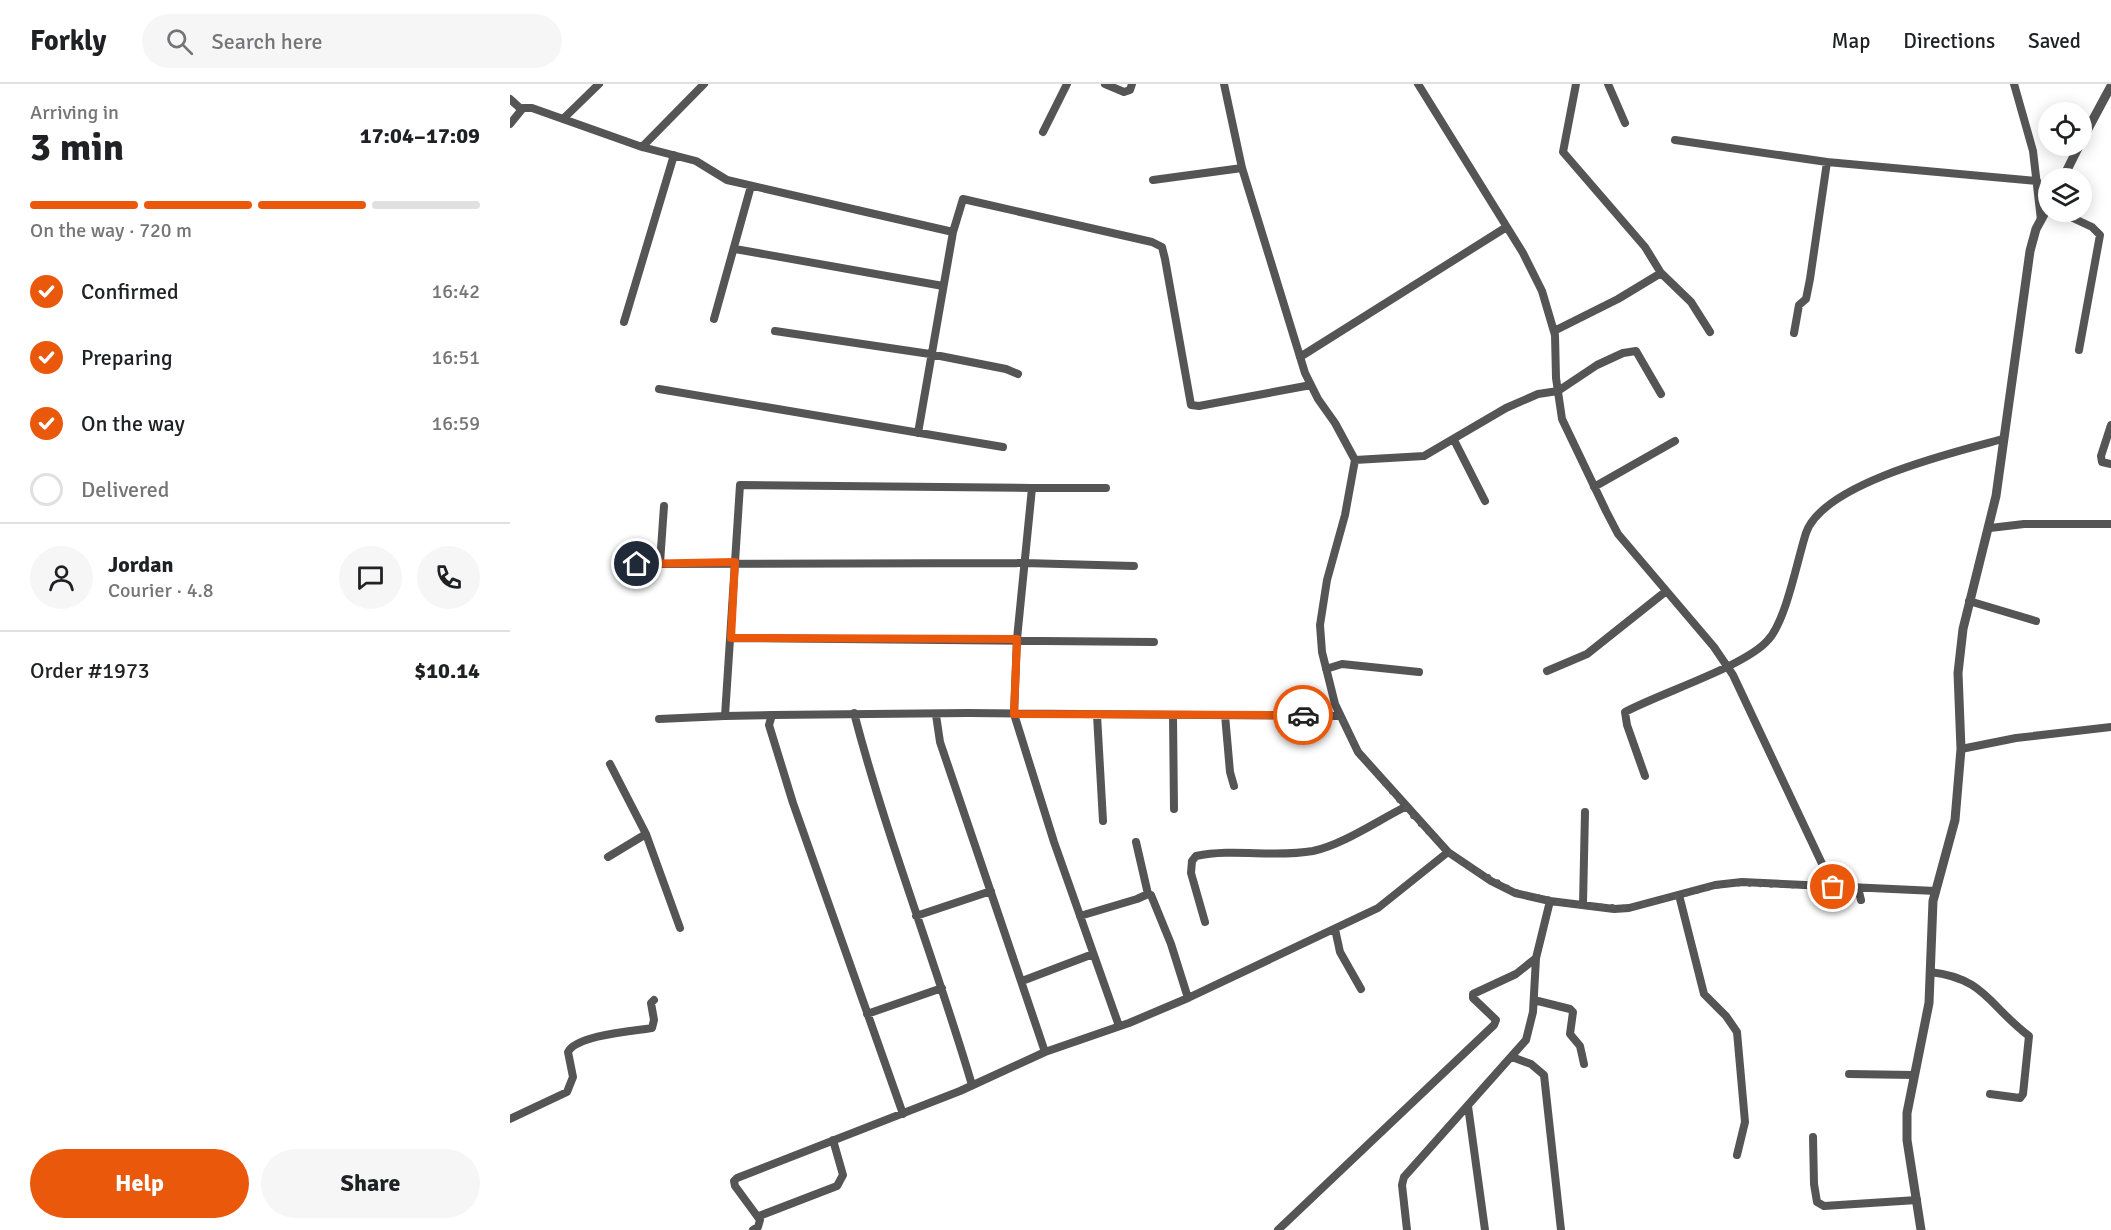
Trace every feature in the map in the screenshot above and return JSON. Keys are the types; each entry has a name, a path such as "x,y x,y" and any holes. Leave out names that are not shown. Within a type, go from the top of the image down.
{"street":[{"path":"563,119 599,84"},
{"path":"642,147 704,84"},
{"path":"1043,132 1067,84"},
{"path":"1105,84 1124,92 1130,90 1132,84"},
{"path":"1224,84 1242,168 1300,357 1311,385 1355,460 1349,497 1334,549 1322,605 1320,625 1326,669 1340,716 1358,752 1405,807 1448,852 1507,889 1550,901 1598,908 1629,908 1742,882 1936,891"},
{"path":"1418,84 1505,228 1523,253 1542,291 1554,331 1558,391 1563,419 1618,534 1714,647 1740,688 1833,887"},
{"path":"1576,84 1563,152 1645,247 1661,273 1690,302 1710,332"},
{"path":"1608,84 1625,123"},
{"path":"2014,84 2033,151 2038,191"},
{"path":"2092,121 2111,86"},
{"path":"510,99 522,110"},
{"path":"510,124 522,110 532,108 642,147 698,161 718,177 953,232"},
{"path":"1675,140 1827,162 2037,181"},
{"path":"624,322 674,155"},
{"path":"1794,333 1796,315 1799,305 1806,299 1810,279 1827,162"},
{"path":"1154,180 1242,168"},
{"path":"714,319 751,186"},
{"path":"918,433 953,232 963,199 1152,242 1162,248 1191,405 1199,406 1311,385"},
{"path":"1921,1230 1906,1128 1914,1075 1927,1018 1931,916 1953,828 1961,750 1959,655 1969,601 1990,528 2030,251 2040,222"},
{"path":"2079,350 2100,235 2092,226 2083,222"},
{"path":"1300,357 1505,228"},
{"path":"735,249 943,286"},
{"path":"1554,331 1618,299 1661,273"},
{"path":"776,331 930,354 1006,369 1018,374"},
{"path":"1355,460 1424,456 1506,408 1538,394 1558,391 1597,365 1623,353 1636,351 1660,394"},
{"path":"659,389 1003,447"},
{"path":"2111,425 2101,459 2111,464"},
{"path":"1645,776 1627,724 1625,711 1759,649 1774,633 1807,530 1820,511 1865,484 1900,470 2003,439"},
{"path":"1454,440 1485,501"},
{"path":"1594,487 1675,441"},
{"path":"725,716 740,485 1106,488"},
{"path":"1032,488 1017,639 1014,714 1080,916 1119,1026"},
{"path":"660,563 664,506"},
{"path":"1990,528 2024,524 2110,522"},
{"path":"637,564 1024,563 1134,566"},
{"path":"1547,671 1587,654 1665,592"},
{"path":"1969,601 2036,621"},
{"path":"731,638 1154,642"},
{"path":"1326,669 1342,664 1419,672"},
{"path":"659,718 854,713 1340,716"},
{"path":"854,713 916,916 942,988 972,1085"},
{"path":"772,715 769,725 793,803 903,1114"},
{"path":"936,715 940,742 1045,1052"},
{"path":"1097,715 1103,821"},
{"path":"1225,715 1230,772 1234,786"},
{"path":"1173,716 1174,809"},
{"path":"1961,750 2016,738 2111,727"},
{"path":"610,765 646,834 680,928"},
{"path":"1205,922 1191,873 1192,861 1196,856 1238,852 1299,852 1319,849 1342,841 1405,807"},
{"path":"1583,904 1585,812"},
{"path":"608,857 646,834"},
{"path":"1136,843 1148,894 1171,944 1188,998"},
{"path":"761,1223 735,1186 735,1179 903,1114 1045,1052 1119,1026 1188,998 1383,904 1448,852"},
{"path":"1858,888 1861,900"},
{"path":"916,916 991,891"},
{"path":"1080,916 1148,894"},
{"path":"1679,895 1704,994 1726,1016 1737,1032 1744,1122 1737,1155"},
{"path":"1407,1230 1402,1185 1404,1177 1526,1040 1534,1000 1536,958 1550,901"},
{"path":"1335,929 1340,952 1361,989"},
{"path":"1022,981 1093,954"},
{"path":"1278,1230 1494,1025 1496,1020 1493,1016 1473,998 1476,990 1516,974 1536,958"},
{"path":"1930,972 1949,974 1974,985 2029,1036 2023,1094 2020,1098 1990,1094"},
{"path":"867,1014 942,988"},
{"path":"510,1119 567,1092 573,1077 568,1052 574,1045 623,1031 652,1028 654,1020 651,1003 654,1000"},
{"path":"1534,1000 1570,1009 1573,1012 1570,1034 1580,1046 1584,1064"},
{"path":"1512,1057 1531,1064 1544,1076 1562,1230"},
{"path":"1849,1074 1914,1075"},
{"path":"1468,1106 1485,1230"},
{"path":"1813,1137 1814,1184 1817,1202 1824,1206 1917,1200"},
{"path":"753,1230 761,1223 837,1186 843,1175 833,1140"}],"way so far":[{"path":"1303,715 1340,716 1358,752 1412,815 1448,852 1491,881 1515,892 1550,901 1614,909 1629,908 1728,883 1757,882 1833,887"}],"route":[{"path":"637,564 735,562 731,638 1017,639 1014,714 1303,715"}]}
